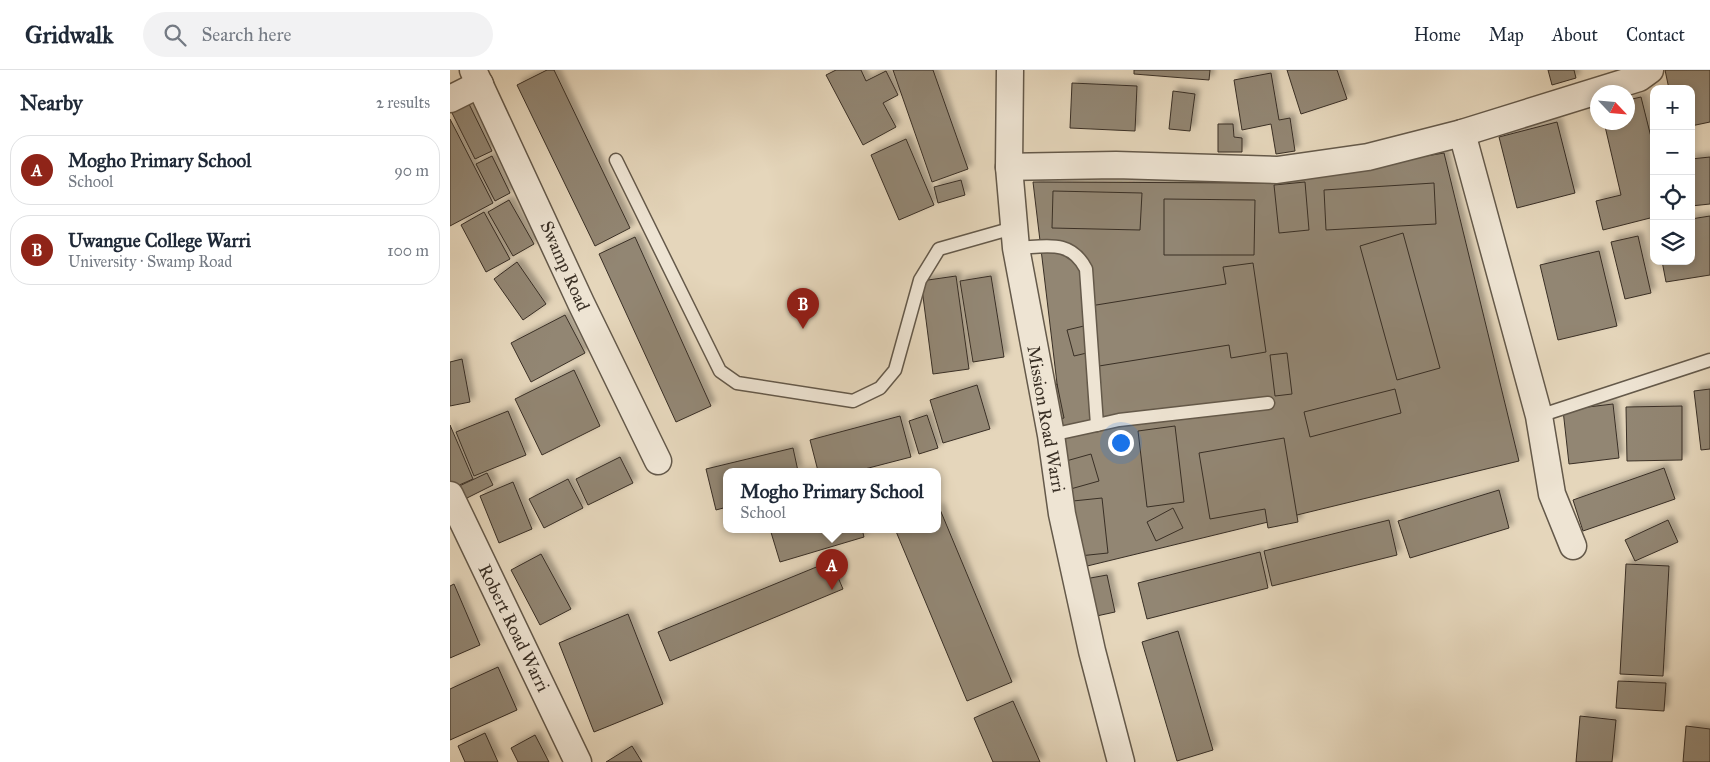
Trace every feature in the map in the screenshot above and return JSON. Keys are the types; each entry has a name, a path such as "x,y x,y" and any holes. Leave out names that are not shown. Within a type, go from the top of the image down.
{"street":[{"name":"Mission Road Warri","path":"1010,70 1009,167 1014,238 1051,435 1062,514 1092,651 1121,762"},
{"path":"1009,167 1116,165 1277,170 1368,157 1462,133 1639,78 1650,70"},
{"path":"450,98 477,77"},
{"name":"Swamp Road","path":"477,77 581,303 658,462"},
{"path":"1462,133 1539,416 1552,494 1573,546"},
{"name":"Robert Road Warri","path":"450,495 578,762"}],"lane":[{"path":"616,160 720,371 737,383 853,401 880,388 895,370 920,280 930,260 939,249 1014,238 1064,246 1080,257 1086,269 1097,425"},
{"path":"1539,416 1710,360"},
{"path":"1051,435 1119,420 1268,403"}],"building":[{"path":"547,70 554,70 630,228 595,246 517,85"},
{"path":"836,70 861,70 866,81 886,71 898,95 883,103 896,127 863,145 826,75"},
{"path":"893,70 933,70 968,169 932,182"},
{"path":"1134,70 1210,70 1209,80 1134,74"},
{"path":"1287,70 1337,70 1347,99 1301,114"},
{"path":"1548,70 1574,70 1576,78 1552,85"},
{"path":"1665,70 1710,70 1710,122 1695,125 1695,85 1668,85"},
{"path":"1271,73 1279,120 1290,118 1295,151 1276,154 1271,124 1242,130 1234,80"},
{"path":"1072,83 1137,86 1135,131 1070,128"},
{"path":"1173,91 1195,94 1190,131 1169,129"},
{"path":"1641,97 1650,133 1650,218 1603,230 1596,201 1621,195 1606,130 1635,130 1635,98"},
{"path":"469,104 492,151 475,159 452,113"},
{"path":"450,119 493,203 450,226"},
{"path":"1557,122 1575,193 1517,208 1499,137"},
{"path":"1218,124 1233,124 1234,137 1242,138 1242,152 1218,152"},
{"path":"906,139 934,205 899,220 871,155"},
{"path":"1444,153 1519,461 1079,568 1033,182 1265,183"},
{"path":"492,156 510,193 495,201 476,164"},
{"path":"1710,157 1710,204 1695,206 1695,159"},
{"path":"961,180 965,195 938,203 934,187"},
{"path":"1305,182 1309,230 1279,233 1274,185"},
{"path":"1434,183 1436,224 1326,230 1324,190"},
{"path":"1053,191 1142,193 1140,230 1052,228"},
{"path":"1164,199 1255,200 1254,255 1164,255"},
{"path":"509,200 534,244 513,256 488,212"},
{"path":"484,212 510,259 486,272 461,225"},
{"path":"1710,216 1710,275 1666,282 1663,265 1695,265 1695,218"},
{"path":"1403,233 1440,368 1397,380 1360,246"},
{"path":"1638,236 1651,293 1625,299 1611,242"},
{"path":"635,237 711,406 676,422 599,254"},
{"path":"1599,251 1617,326 1558,340 1540,265"},
{"path":"517,262 546,304 523,320 494,279"},
{"path":"1253,263 1266,352 1231,358 1229,345 1099,366 1090,306 1226,284 1223,267"},
{"path":"956,276 969,369 933,374 921,281"},
{"path":"991,276 1004,357 973,362 960,281"},
{"path":"565,315 585,353 531,382 511,343"},
{"path":"1084,326 1091,352 1074,356 1067,330"},
{"path":"1287,353 1292,394 1275,396 1270,355"},
{"path":"462,359 470,402 450,406 450,362"},
{"path":"574,370 600,426 542,455 515,399"},
{"path":"1057,384 1064,418 1052,421 1046,387"},
{"path":"977,385 990,429 943,443 930,400"},
{"path":"1395,389 1401,413 1310,437 1304,412"},
{"path":"1710,389 1710,449 1701,450 1694,391"},
{"path":"1613,404 1619,458 1569,464 1563,410"},
{"path":"1682,406 1682,460 1627,461 1626,407"},
{"path":"508,411 526,455 474,476 456,432"},
{"path":"927,415 938,448 919,454 909,421"},
{"path":"900,416 911,457 869,468 817,468 810,440"},
{"path":"450,425 473,479 450,489"},
{"path":"1175,426 1184,502 1147,507 1138,431"},
{"path":"1284,438 1298,522 1268,528 1265,509 1210,519 1199,453"},
{"path":"793,448 797,468 723,468 723,508 716,510 706,469"},
{"path":"1091,454 1099,481 1067,490 1059,463"},
{"path":"620,457 633,483 588,505 576,479"},
{"path":"1664,468 1675,499 1583,531 1573,500"},
{"path":"487,473 493,485 459,502 453,489"},
{"path":"568,479 583,508 544,528 529,499"},
{"path":"513,482 532,529 499,543 480,496"},
{"path":"1499,490 1509,528 1410,558 1398,521"},
{"path":"1102,498 1108,553 1079,556 1073,501"},
{"path":"1173,508 1183,528 1156,541 1147,522"},
{"path":"941,512 1012,682 967,701 897,533 941,533"},
{"path":"1389,520 1397,555 1272,586 1264,551"},
{"path":"1668,520 1678,542 1635,561 1625,540"},
{"path":"771,533 863,533 864,537 780,562"},
{"path":"1260,552 1268,588 1147,619 1138,583"},
{"path":"541,554 571,609 540,625 511,570"},
{"path":"831,561 843,589 670,661 658,632"},
{"path":"1626,564 1669,566 1663,676 1620,674"},
{"path":"1107,575 1115,612 1092,617 1085,579"},
{"path":"454,584 480,645 450,658 450,586"},
{"path":"628,614 663,704 594,732 559,643"},
{"path":"1178,631 1213,750 1177,761 1142,642"},
{"path":"498,667 517,710 450,740 450,689"},
{"path":"1618,681 1666,683 1664,711 1616,708"},
{"path":"1013,701 1040,762 993,762 974,718"},
{"path":"1580,716 1616,720 1612,762 1576,762"},
{"path":"1686,726 1710,729 1710,762 1683,762"},
{"path":"485,733 498,762 465,762 458,746"},
{"path":"535,735 549,762 518,762 511,748"},
{"path":"632,746 642,762 606,762"}],"place":[{"name":"Uwangue College Warri","path":"803,329"},
{"name":"Mogho Primary School","path":"832,590"}]}
